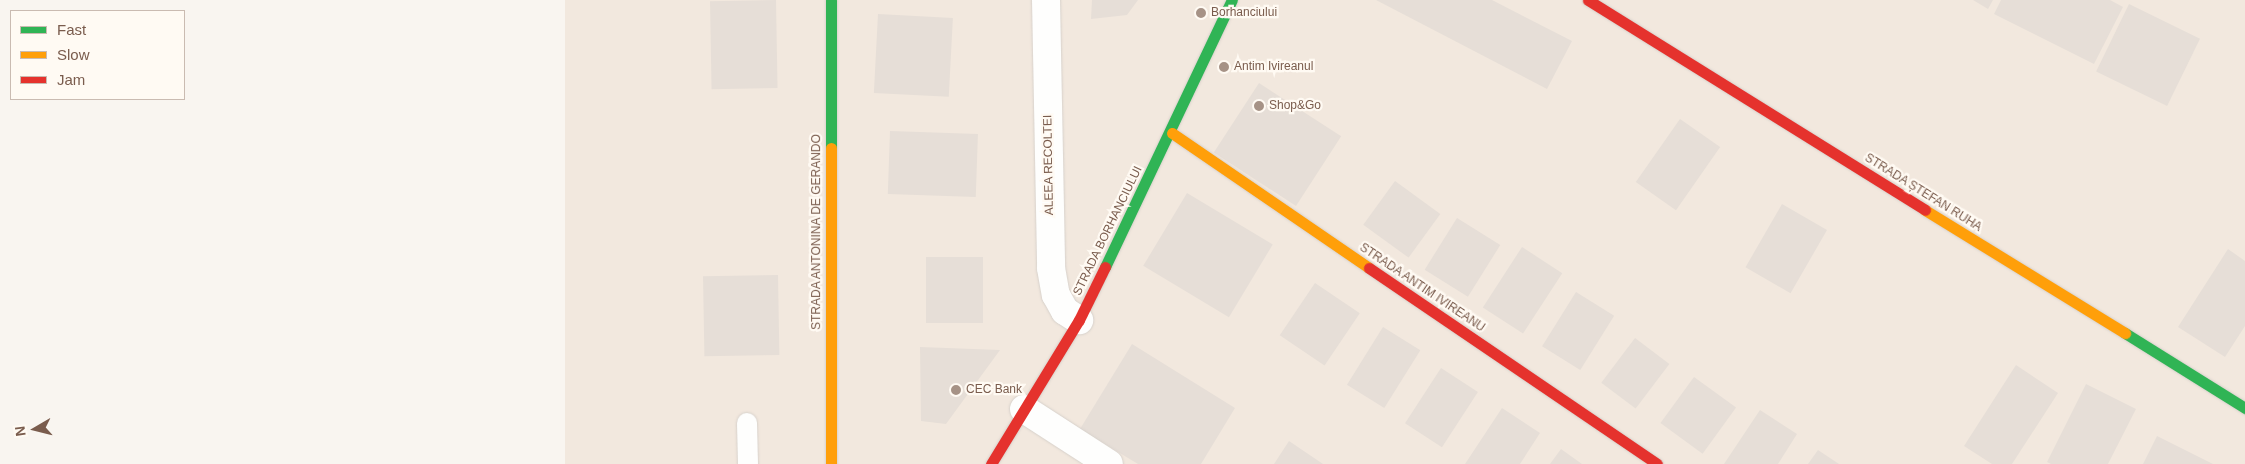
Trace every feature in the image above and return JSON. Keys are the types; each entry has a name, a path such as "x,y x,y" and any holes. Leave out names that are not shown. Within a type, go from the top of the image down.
{"street":[{"name":"STRADA ANTONINA DE GERANDO","path":"831,0 831,464"},
{"name":"ALEEA RECOLTEI","path":"1046,0 1051,268 1056,295 1065,311 1079,320"},
{"name":"STRADA BORHANCIULUI","path":"991,464 1079,320 1172,133 1232,0"},
{"name":"STRADA ȘTEFAN RUHA","path":"1588,0 2245,408"},
{"name":"STRADA ANTIM IVIREANU","path":"1172,133 1657,464"},
{"path":"1024,409 1109,464"}],"lane":[{"path":"747,423 748,464"}],"shaded area":[{"path":"565,0 2245,0 2245,464 565,464"}],"building":[{"path":"776,0 778,88 712,89 710,1"},
{"path":"1092,0 1138,0 1127,15 1091,19"},
{"path":"1376,0 1492,0 1572,41 1547,89"},
{"path":"1973,0 1993,0 1988,9"},
{"path":"2001,0 2110,0 2123,7 2094,64 1994,14"},
{"path":"2129,4 2200,39 2167,106 2096,71"},
{"path":"878,14 953,18 949,97 874,93"},
{"path":"1259,83 1341,136 1296,206 1214,153"},
{"path":"1680,119 1720,147 1676,210 1636,182"},
{"path":"890,131 978,134 976,197 888,194"},
{"path":"1395,181 1440,214 1409,258 1363,225"},
{"path":"1187,193 1273,245 1229,317 1143,266"},
{"path":"1782,204 1827,230 1791,293 1746,267"},
{"path":"1457,218 1500,245 1468,297 1425,270"},
{"path":"1522,247 1562,273 1523,334 1483,307"},
{"path":"2228,249 2245,261 2245,326 2225,357 2178,327"},
{"path":"926,257 983,257 983,323 926,323"},
{"path":"778,275 779,355 704,356 703,276"},
{"path":"1315,283 1360,313 1325,365 1280,335"},
{"path":"1576,292 1614,316 1580,370 1542,346"},
{"path":"1383,327 1420,350 1384,408 1347,385"},
{"path":"1635,338 1669,364 1636,409 1601,383"},
{"path":"1132,344 1235,408 1201,464 1138,464 1080,429"},
{"path":"920,347 1000,350 946,424 921,421"},
{"path":"2016,365 2058,393 2012,464 1992,464 1964,446"},
{"path":"1441,368 1478,392 1442,447 1405,423"},
{"path":"1694,377 1736,408 1703,454 1660,423"},
{"path":"2086,384 2136,409 2108,464 2051,464 2047,462"},
{"path":"1502,408 1540,433 1520,464 1465,464"},
{"path":"1760,410 1797,434 1778,464 1724,464"},
{"path":"2157,436 2213,464 2143,464"},
{"path":"1289,441 1323,464 1274,464"},
{"path":"1561,449 1582,464 1550,464"},
{"path":"1818,450 1839,464 1808,464"}],"traffic: fast":[{"path":"831,0 831,148"},
{"path":"1105,267 1232,0"},
{"path":"2125,333 2245,408"}],"traffic: slow":[{"path":"1172,133 1369,268"},
{"path":"831,148 831,464"},
{"path":"1925,210 2125,333"}],"traffic: jam":[{"path":"1588,0 1925,210"},
{"path":"991,464 1079,320 1105,267"},
{"path":"1369,268 1657,464"}],"place":[{"name":"Borhanciului","path":"1201,13"},
{"name":"Antim Ivireanul","path":"1224,67"},
{"name":"Shop&Go","path":"1259,106"},
{"name":"CEC Bank","path":"956,390"}]}
